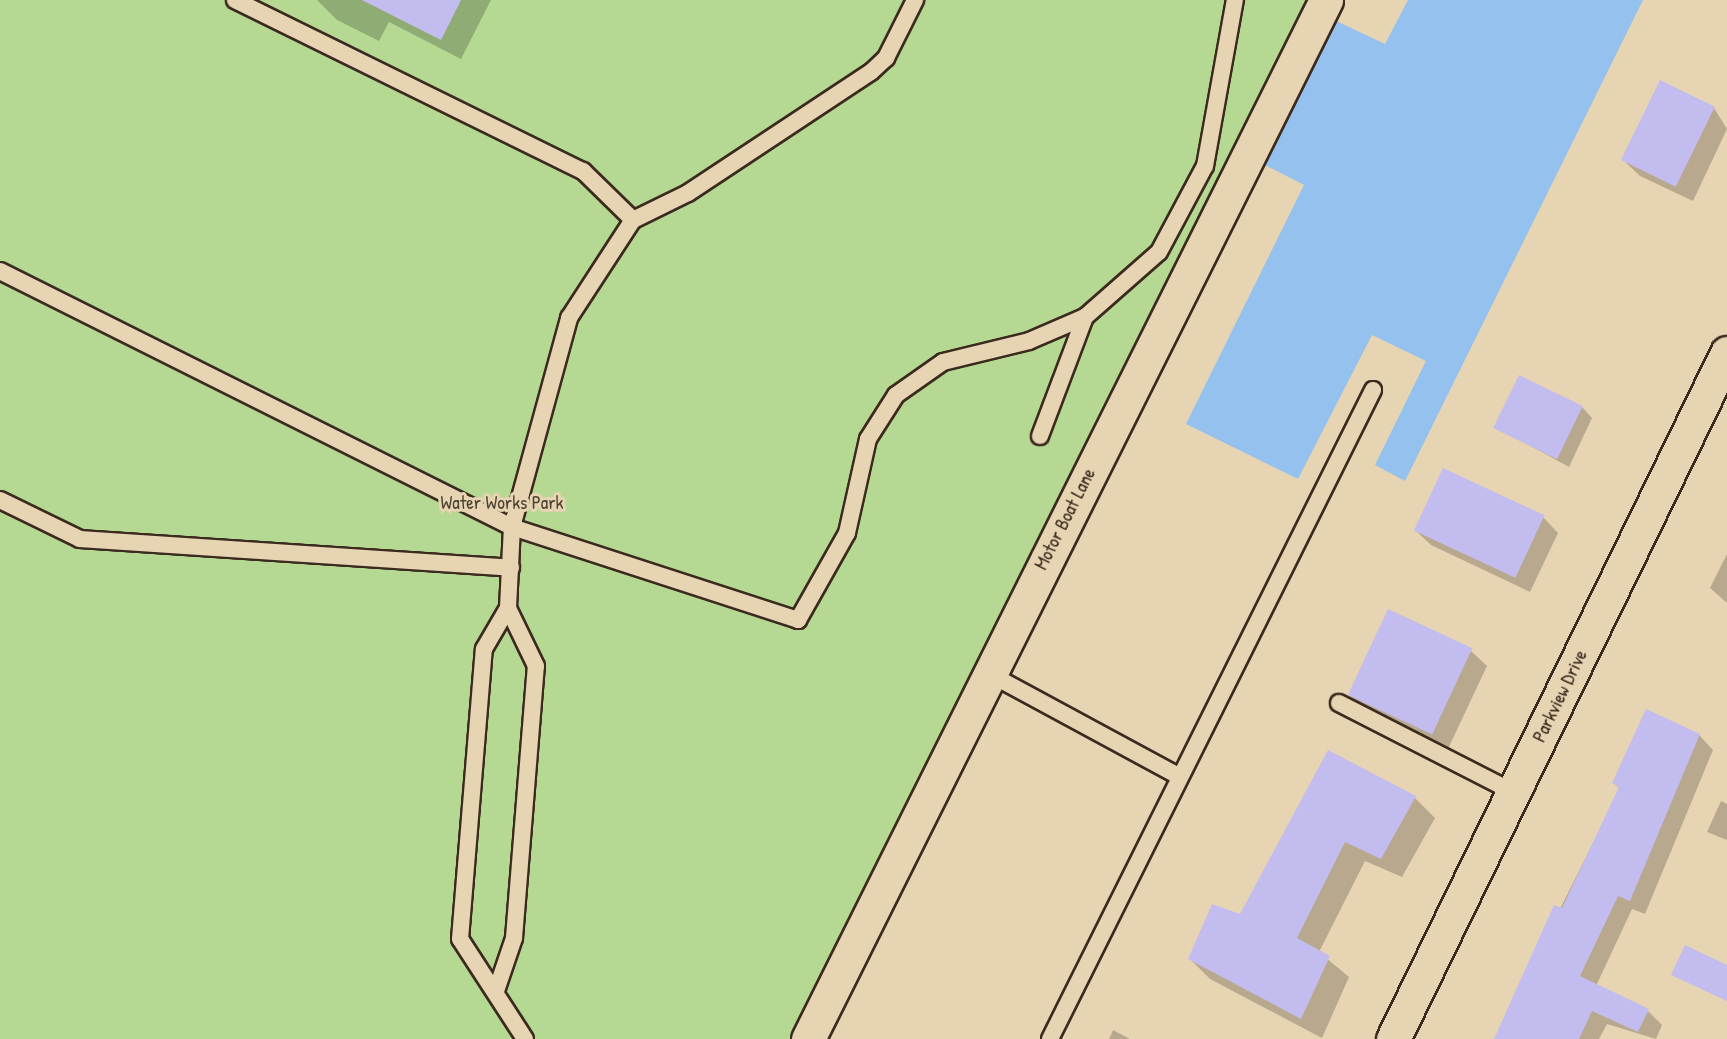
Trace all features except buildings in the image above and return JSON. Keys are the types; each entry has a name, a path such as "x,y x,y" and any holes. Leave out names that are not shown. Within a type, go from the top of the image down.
{"street":[{"name":"Motor Boat Lane","path":"808,1039 988,673 1326,0"},
{"name":"Parkview Drive","path":"1393,1039 1727,353"}],"lane":[{"path":"235,0 583,171 633,220"},
{"path":"525,1039 496,990 460,939 484,649 508,608 512,527 569,318 633,220 688,193 871,72 886,58 915,0"},
{"path":"0,271 512,527 798,620 847,533 867,439 896,395 943,362 1030,341 1085,317 1145,268 1194,194 1218,116 1235,0"},
{"path":"1040,436 1085,317"},
{"path":"1050,1039 1373,390"},
{"path":"0,500 80,539 510,568"},
{"path":"496,990 514,938 536,666 508,608"},
{"path":"988,673 1180,777"},
{"path":"1339,703 1513,792"}],"green space":[{"name":"Water Works Park","path":"0,0 1308,0 797,1039 0,1039"}],"water":[{"path":"1408,0 1643,0 1405,481 1375,465 1426,361 1372,335 1298,479 1186,424 1304,185 1259,162 1330,18 1385,44"}]}
